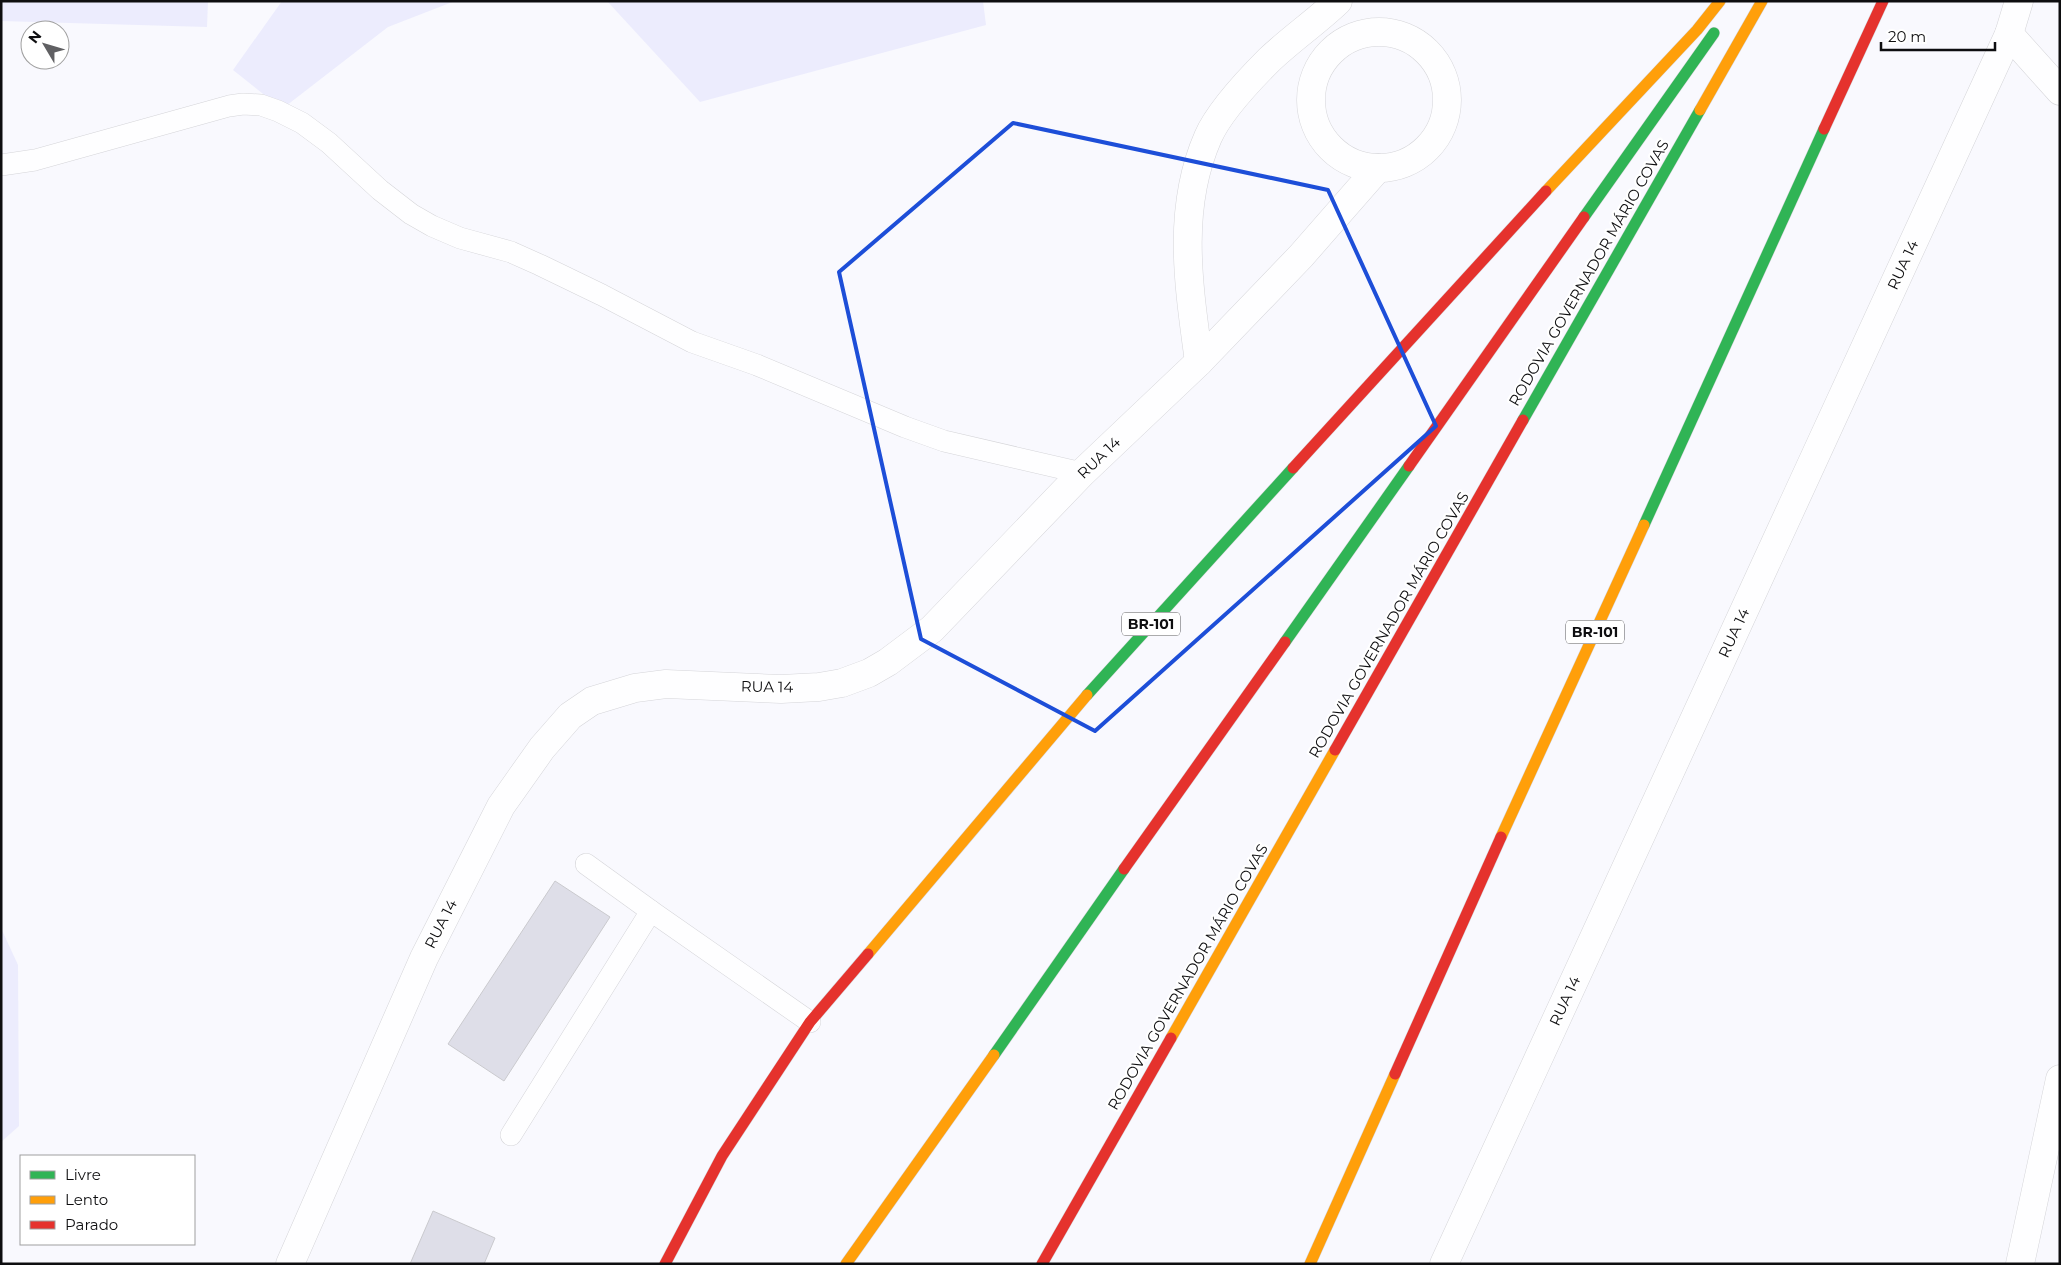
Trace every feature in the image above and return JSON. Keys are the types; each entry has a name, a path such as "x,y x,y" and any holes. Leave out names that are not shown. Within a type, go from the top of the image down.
{"highway":[{"name":"BR-101","path":"665,1264 722,1156 810,1022 1094,687 1493,247 1698,30 1720,1"},
{"name":"RODOVIA GOVERNADOR MÁRIO COVAS","path":"1042,1264 1762,1"},
{"name":"BR-101","path":"1310,1264 1492,857 1883,1"},
{"path":"846,1264 1721,23"}],"street":[{"path":"1199,362 1188,276 1187,237 1190,202 1208,136 1231,102 1269,60 1317,22 1338,1"},
{"name":"RUA 14","path":"1444,1264 2009,34 2019,1"},
{"path":"1366,33 1388,33 1409,38 1428,52 1441,71 1447,93 1445,116 1436,137 1421,154 1400,165 1378,168 1355,164 1336,153 1322,137 1313,116 1311,94 1316,73 1328,55 1345,41 1366,33"},
{"path":"2009,34 2060,90"},
{"name":"RUA 14","path":"290,1264 424,958 497,814 542,748 570,716 592,701 643,687 666,684 781,689 819,687 842,683 869,673 888,662 932,629 1082,473 1199,362 1301,256 1378,168"},
{"path":"2020,1264 2060,1079"}],"lane":[{"path":"1,166 35,160 229,106 243,104 261,105 302,123 329,143 380,190 411,214 432,226 460,238 511,252 602,295 692,342 757,365 904,427 944,441 1082,473"},
{"path":"586,864 651,912 810,1022"},
{"path":"511,1135 651,912"}],"highlighted area":[{"path":"1013,123 1328,190 1436,426 1095,731 921,639 839,272"}],"shaded area":[{"path":"1,1 208,1 207,27 70,23 70,20 1,21"},
{"path":"282,1 455,1 388,27 282,109 233,70"},
{"path":"607,1 983,1 986,25 700,102"},
{"path":"1,928 18,965 19,1126 1,1142"}],"building":[{"path":"555,881 610,917 504,1081 448,1044"},
{"path":"433,1211 495,1238 484,1264 410,1264"}],"traffic: fast":[{"path":"1584,217 1714,33"},
{"path":"1523,420 1700,110"},
{"path":"1644,525 1824,129"},
{"path":"1285,642 1409,466"},
{"path":"1087,695 1293,468"},
{"path":"994,1055 1124,869"}],"traffic: slow":[{"path":"1546,191 1697,30 1720,1"},
{"path":"1700,110 1762,1"},
{"path":"1501,837 1644,525"},
{"path":"868,954 1087,695"},
{"path":"1171,1038 1335,750"},
{"path":"846,1264 994,1055"},
{"path":"1310,1264 1395,1074"}],"traffic: jam":[{"path":"1824,129 1883,1"},
{"path":"1293,468 1546,191"},
{"path":"1409,466 1584,217"},
{"path":"1335,750 1523,420"},
{"path":"1124,869 1285,642"},
{"path":"1395,1074 1501,837"},
{"path":"665,1264 722,1156 810,1022 868,954"},
{"path":"1042,1264 1171,1038"}]}
